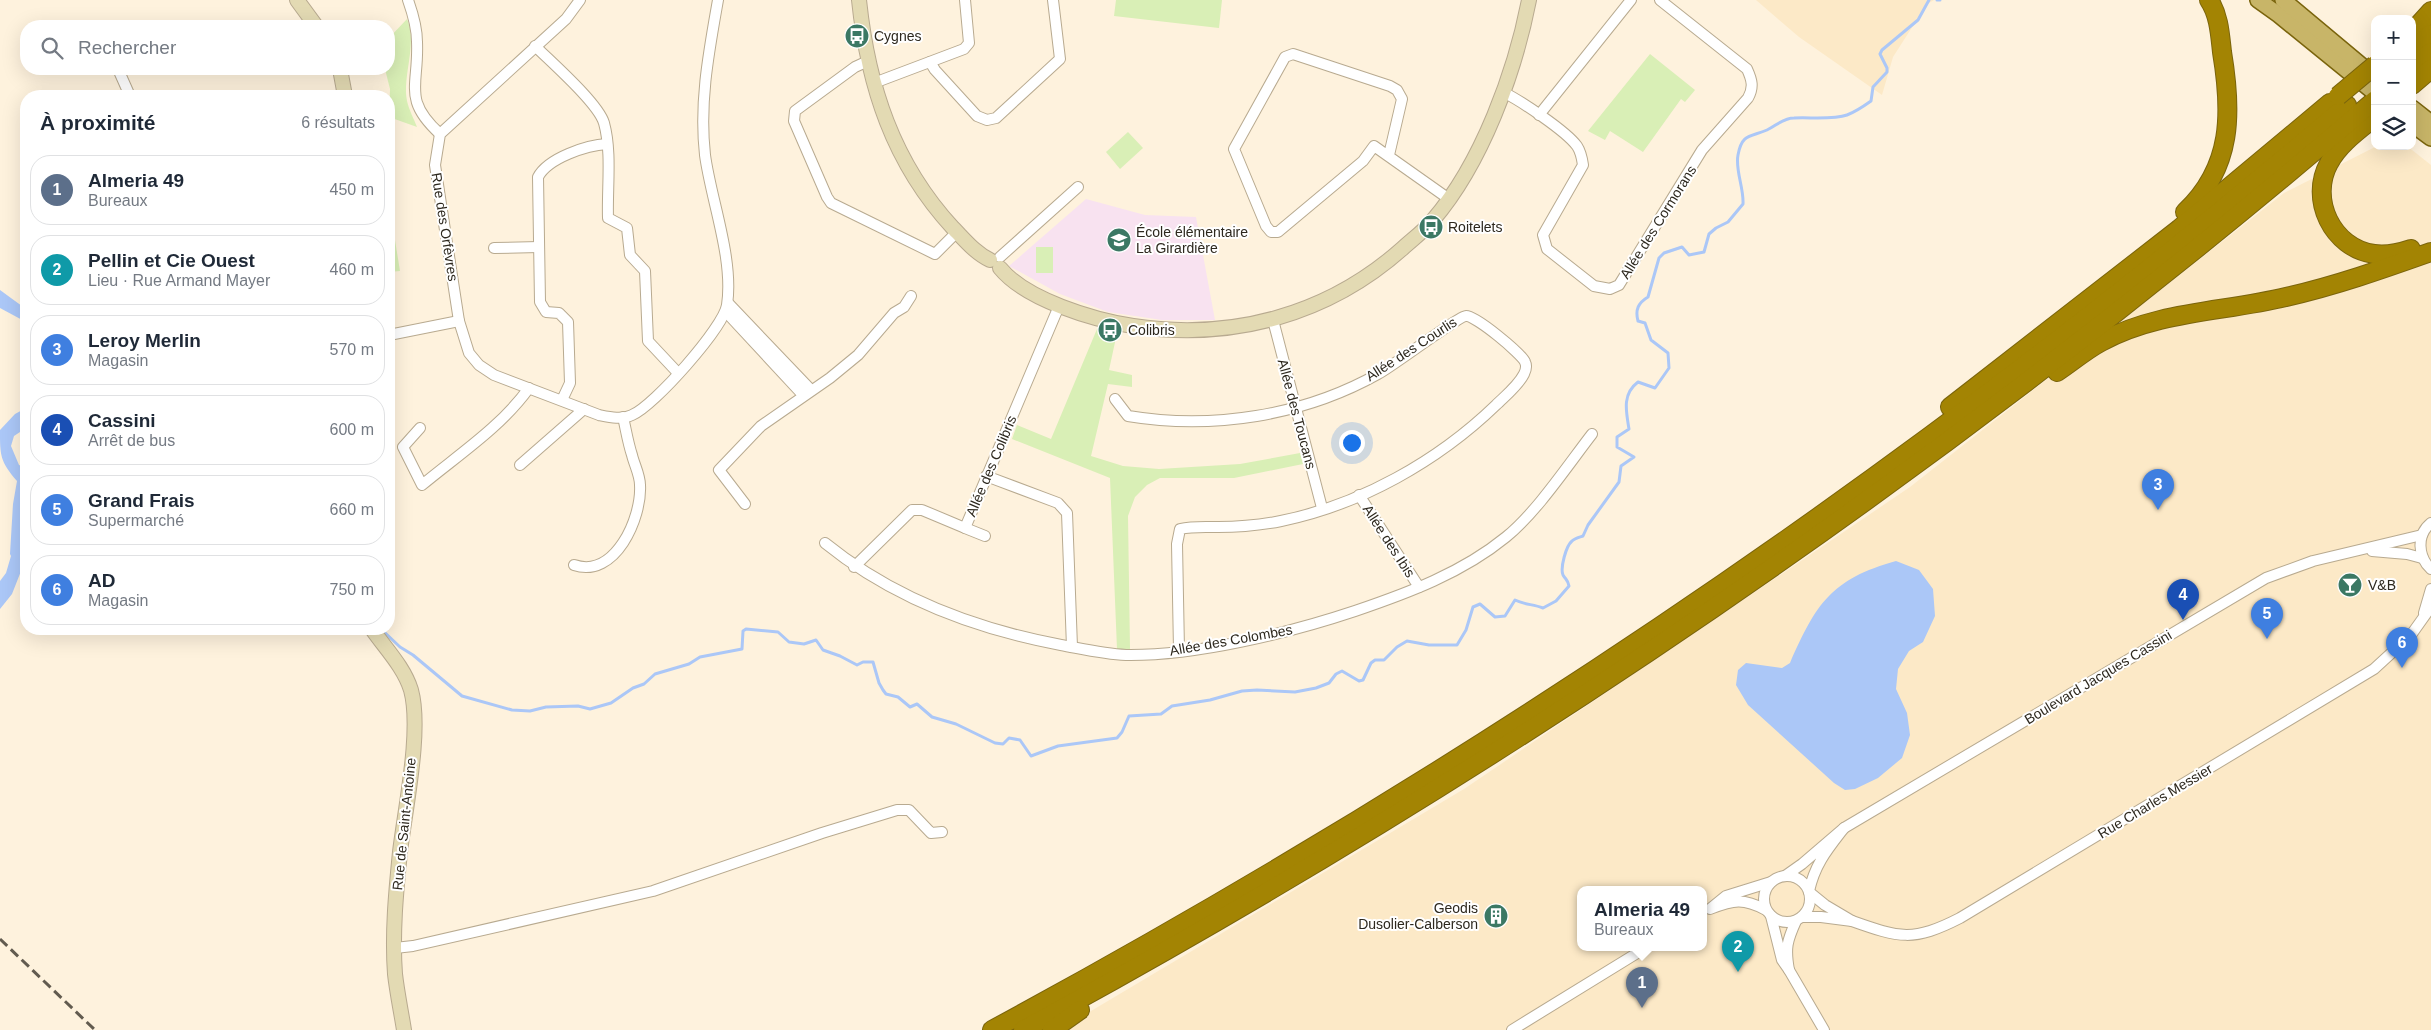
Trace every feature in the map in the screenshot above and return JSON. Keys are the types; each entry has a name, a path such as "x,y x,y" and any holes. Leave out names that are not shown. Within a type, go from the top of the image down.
{"highway":[{"path":"2133,266 2140,253 2195,203 2212,178 2222,156 2227,130 2228,91 2217,16 2209,0"},
{"path":"2416,28 2431,11"},
{"path":"2416,47 2431,34"},
{"path":"2419,75 2431,52"},
{"path":"1023,1030 1149,960 1304,870 1502,747 1746,585 1970,425 2176,264 2357,112 2371,75"},
{"path":"2371,88 2328,164 2322,186 2322,204 2327,220 2339,237 2356,248 2373,254 2393,254 2431,243"},
{"path":"1856,491 1862,476 2133,266 2371,103"},
{"path":"992,1030 1207,910 1430,776 1626,650 1856,491 2357,112"},
{"path":"1970,425 1986,421 2101,342 2141,325 2163,319 2286,297 2342,282 2431,252"},
{"path":"1052,1030 1070,1016 1142,972 1149,960"}],"main road":[{"path":"2258,0 2371,90"},
{"path":"2283,0 2371,74"},
{"path":"2416,111 2431,123"},
{"path":"2416,127 2431,138"}],"street":[{"path":"297,0 312,20"},
{"path":"408,0 415,20 417,42 414,96 420,114 440,134 566,18 580,0"},
{"path":"574,565 584,568 606,561 614,555 624,544 636,514 640,484 623,417 631,416 644,408 678,373 714,332 727,307 726,266 705,154 702,109 718,0"},
{"path":"859,0 868,61 890,132 922,189 957,232 983,257 997,262 1028,290 1059,306 1124,325 1164,331 1236,328 1272,320 1325,301 1364,279 1386,263 1413,239 1433,220 1449,199 1478,148 1504,92 1520,42 1529,0"},
{"path":"874,82 964,49 969,43 965,0"},
{"path":"930,62 977,116 987,120 996,118 1060,59 1053,0"},
{"path":"1538,115 1631,0"},
{"name":"Allée des Cormorans","path":"1504,92 1521,101 1576,145 1583,165 1547,225 1543,241 1547,249 1594,286 1610,289 1618,285 1702,150 1748,98 1752,90 1752,78 1747,69 1660,0"},
{"path":"535,46 592,104 603,121 607,144 608,218 627,228 630,255 646,271 648,341 678,373"},
{"path":"1389,155 1402,99 1397,90 1294,54 1284,57 1234,149 1266,226 1271,232 1278,232 1363,160 1374,146 1449,199"},
{"path":"868,61 855,67 795,111 794,121 827,198 831,203 934,254 957,232"},
{"path":"121,75 127,90"},
{"path":"341,75 344,90"},
{"name":"Rue des Orfèvres","path":"440,134 435,166 459,321 469,353 479,365 494,375 599,415 623,417"},
{"path":"562,400 570,383 568,322 559,313 546,312 540,302 538,177 542,169 548,164 592,145 607,144"},
{"path":"997,262 1078,187"},
{"path":"494,248 539,247"},
{"path":"745,504 719,470 761,426 807,392 830,378 858,355 894,314 904,307 910,296"},
{"name":"Allée des Colibris","path":"854,567 912,510 922,510 965,528 1059,306"},
{"path":"727,307 807,392"},
{"name":"Allée des Courlis","path":"1179,650 1177,544 1180,529 1242,526 1282,520 1359,495 1419,465 1470,430 1523,376 1527,368 1525,360 1473,317 1459,317 1439,334 1379,374 1343,391 1296,407"},
{"name":"Allée des Toucans","path":"1272,320 1322,508"},
{"path":"395,334 459,321"},
{"path":"420,428 403,446 422,485 488,431 529,388"},
{"path":"1115,399 1128,416 1153,420 1233,420 1296,407"},
{"path":"520,465 584,409"},
{"name":"Allée des Colombes","path":"825,544 854,567 917,601 1000,632 1072,647 1124,655 1179,650 1295,630 1419,588 1443,577 1507,537 1527,517 1592,434"},
{"path":"986,476 1058,503 1067,513 1072,647"},
{"name":"Allée des Ibis","path":"1359,495 1419,588"},
{"path":"2431,523 2422,535 2420,546 2422,558 2430,568 2431,580"},
{"path":"965,528 985,536"},
{"name":"Boulevard Jacques Cassini","path":"1785,876 1844,828 2250,586 2313,561 2422,535"},
{"path":"2361,550 2407,554 2422,558"},
{"path":"2423,617 2431,589"},
{"name":"Rue Charles Messier","path":"1799,919 1821,916 1852,921 1890,934 1913,936 1935,930 1960,918 2374,669 2411,635 2431,607"},
{"name":"Rue de Saint-Antoine","path":"376,635 401,668 411,690 413,710 410,780 400,854 395,948 396,975 404,1030"},
{"path":"395,948 423,944 653,891 822,832 897,810 909,810 931,833 942,832"},
{"name":"Boulevard Jacques Cassini","path":"1809,892 1813,872 1844,828"},
{"path":"1707,911 1726,896 1785,876 1799,880 1809,892 1809,906 1799,919 1787,941 1786,952 1789,970"},
{"path":"1771,882 1764,896 1782,960 1824,1030"},
{"name":"Rue Charles Messier","path":"1809,892 1825,905 1852,921"},
{"path":"1707,911 1739,901 1751,902 1783,922 1799,919"},
{"path":"1512,1030 1640,951"}],"shaded area":[{"path":"1756,0 1934,0 1927,4 1893,57 1882,95 1799,37"},
{"path":"2371,149 2412,150 2431,165 2431,1030 1053,1030 1086,1014 1464,789 1910,487 2284,193"},
{"name":"École élémentaire La Girardière","path":"1086,199 1145,215 1196,217 1215,320 1162,320 1108,312 1060,294 1009,266"}],"green space":[{"path":"1116,0 1222,0 1219,28 1114,16"},
{"path":"407,19 410,29 411,49 406,91 407,101 417,127 395,119 395,90 390,90 386,75 395,75 395,32"},
{"path":"1650,54 1695,90 1685,102 1681,99 1643,152 1610,131 1605,140 1588,131"},
{"path":"1128,132 1143,148 1120,169 1106,152"},
{"path":"395,240 400,271 395,271"},
{"path":"1036,247 1053,247 1053,273 1036,273"},
{"path":"1097,329 1117,333 1109,370 1132,375 1132,387 1108,384 1091,456 1123,466 1159,469 1240,464 1300,453 1303,464 1234,478 1160,478 1147,485 1135,497 1128,516 1130,649 1117,649 1110,478 1012,439 1017,425 1051,439"}],"water":[{"path":"0,290 20,305 20,319 0,308"},
{"path":"20,411 20,432 14,436 11,446 20,465 20,574 12,594 0,609 0,581 6,573 11,556 13,504 17,481 2,458 0,430"},
{"path":"1896,561 1919,570 1933,589 1935,616 1923,642 1909,651 1898,669 1896,689 1907,713 1910,735 1902,758 1878,778 1855,789 1845,790 1834,783 1748,705 1736,685 1738,670 1746,663 1782,668 1790,663 1808,625 1828,597 1856,576"}],"waterway":[{"path":"387,635 462,696 512,710 530,711 546,707 578,706 590,709 611,703 633,688 644,684 655,674 689,664 700,657 742,649 743,631 746,629 778,632 789,642 804,644 816,640 823,650 857,665 863,662 873,662 879,683 886,694 898,697 910,707 917,704 932,717 956,724 995,743 1003,744 1009,738 1020,740 1031,756 1058,746 1117,738 1122,732 1129,716 1161,714 1172,706 1210,700 1242,691 1295,692 1316,688 1329,683 1336,674 1342,671 1359,681 1363,680 1371,663 1375,660 1384,660 1397,647 1407,641 1429,645 1457,645 1466,630 1473,607 1480,604 1495,617 1505,616 1515,600 1543,608 1556,601 1569,586 1562,572 1568,547 1573,540 1583,536 1588,525 1619,482 1621,466 1634,457 1617,447 1617,437 1629,429 1626,403 1629,392 1638,382 1655,388 1669,368 1668,353 1651,340 1645,323 1638,321 1638,307 1648,297 1659,258 1664,253 1682,247 1689,255 1704,252 1709,234 1728,222 1743,204 1737,161 1742,143 1748,137 1767,130 1786,119 1841,117 1871,101 1873,87 1887,72 1880,54 1882,50 1918,20 1929,0"}],"railway":[{"path":"0,939 95,1030"}],"place":[{"name":"Cygnes","path":"857,36"},
{"name":"Roitelets","path":"1431,227"},
{"name":"École élémentaire La Girardière","path":"1119,240"},
{"name":"Colibris","path":"1110,330"},
{"name":"Leroy Merlin","path":"2158,510"},
{"name":"V&B","path":"2350,585"},
{"name":"Cassini","path":"2183,620"},
{"name":"Grand Frais","path":"2267,639"},
{"name":"AD","path":"2402,668"},
{"name":"Geodis Dusolier-Calberson","path":"1496,916"},
{"name":"Pellin et Cie Ouest","path":"1738,972"},
{"name":"Almeria 49","path":"1642,1008"}]}
